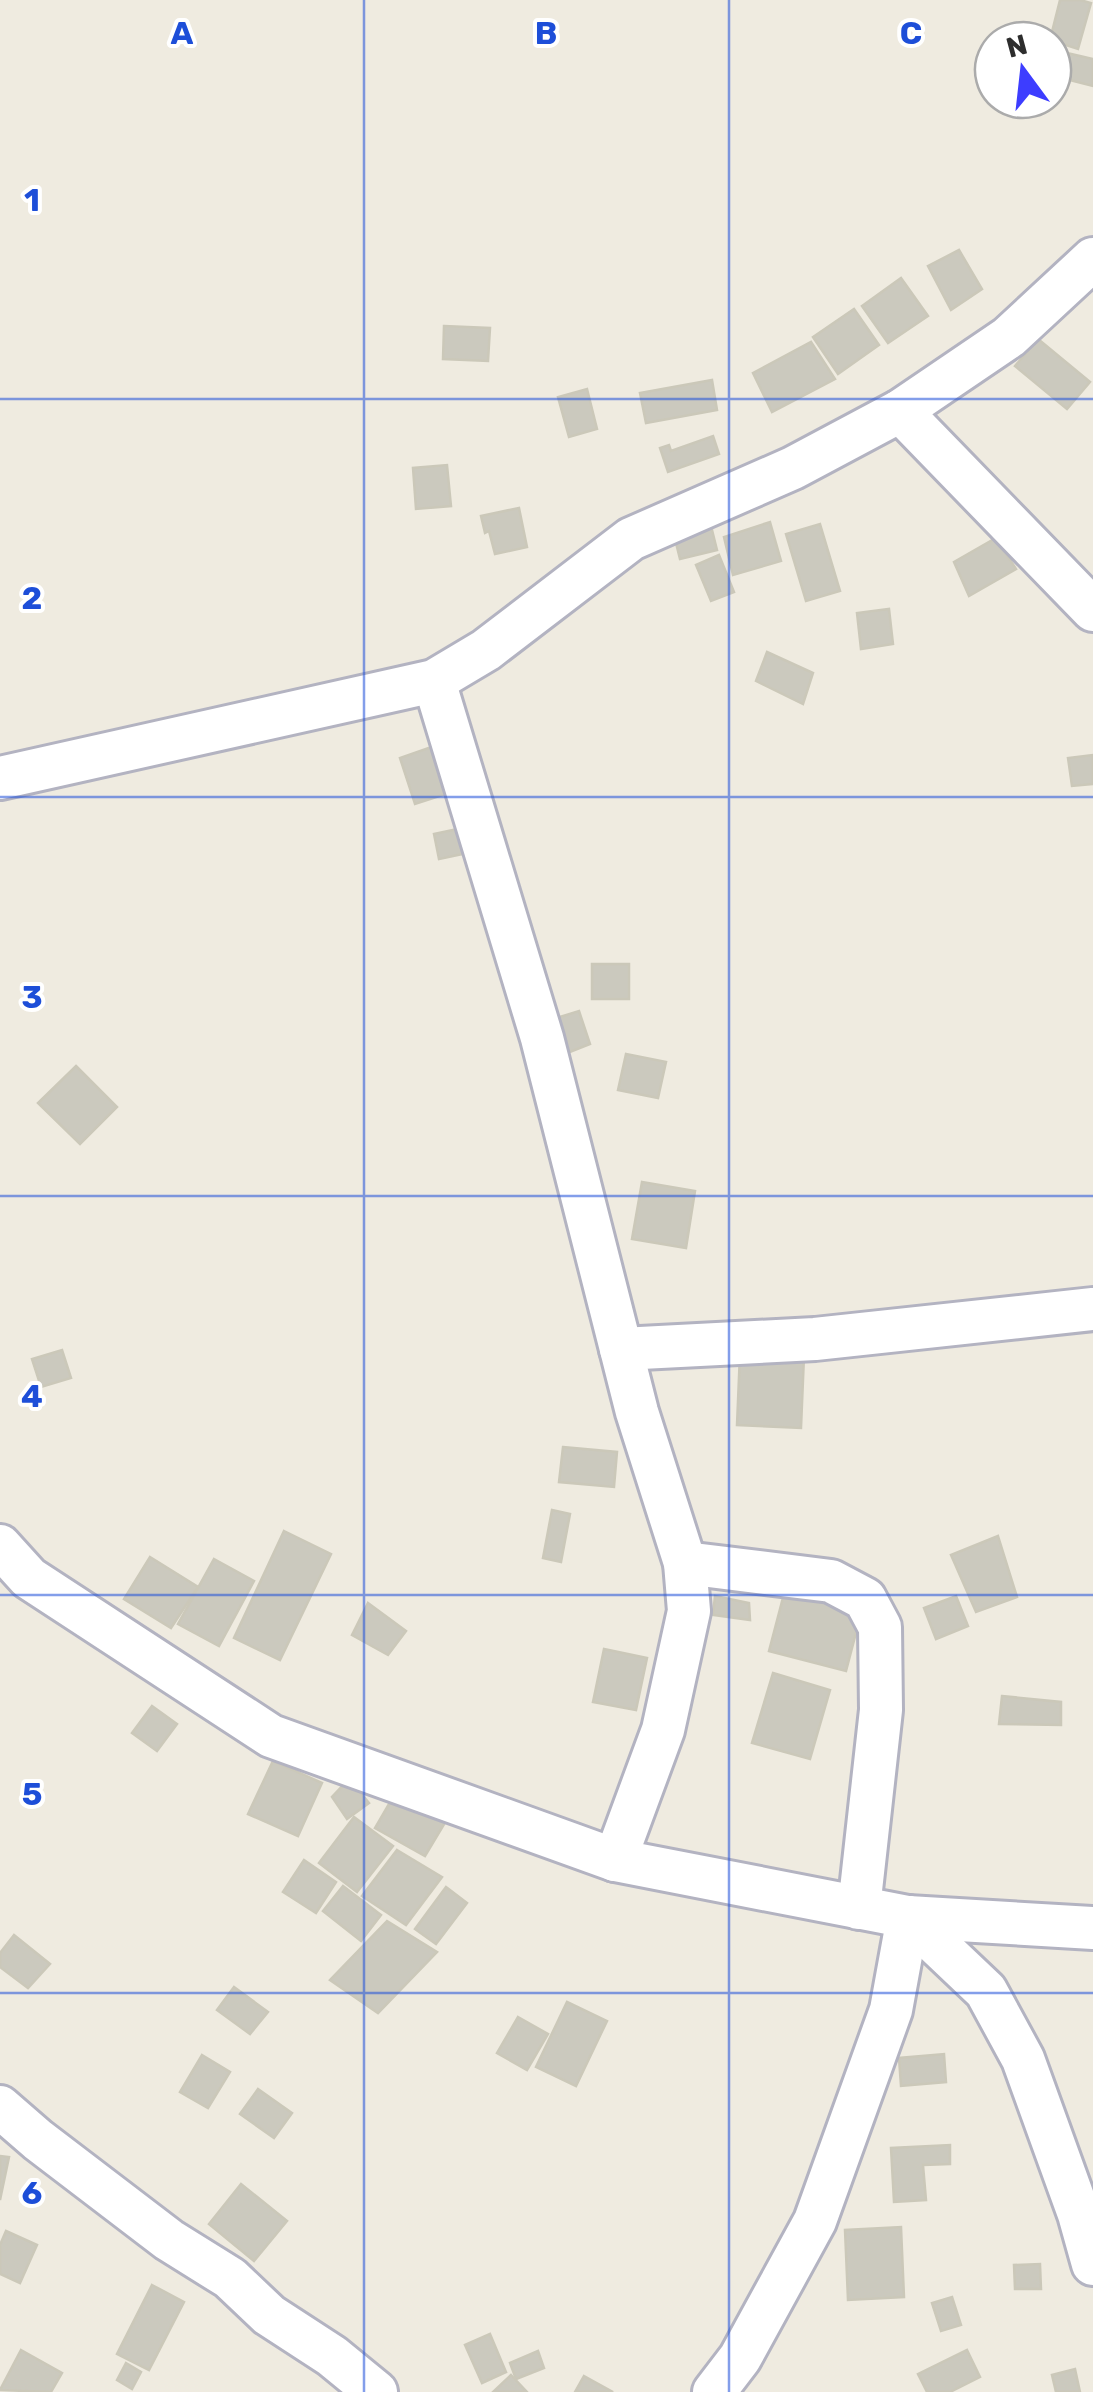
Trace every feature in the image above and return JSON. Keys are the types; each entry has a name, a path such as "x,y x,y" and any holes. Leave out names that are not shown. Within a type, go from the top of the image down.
{"street":[{"path":"0,778 434,680 486,650 631,539 793,468 900,411 1009,336 1093,259"},
{"path":"900,411 1093,610"},
{"path":"434,680 542,1038 638,1412 686,1563 689,1610 663,1730 615,1860"},
{"path":"621,1348 815,1339 1093,1309"},
{"path":"0,1546 29,1578 271,1736 615,1860 908,1917 1093,1928"},
{"path":"686,1563 832,1581 865,1599 880,1626 881,1710 860,1908"},
{"path":"908,1917 986,1991 1023,2059 1080,2214 1093,2264"},
{"path":"714,2392 740,2358 815,2221 890,2010 908,1917"},
{"path":"0,2107 169,2240 230,2278 269,2315 332,2356 376,2392"}],"building":[{"path":"1060,0 1091,3 1078,49 1073,47 1073,20 1055,20"},
{"path":"1073,54 1093,59 1093,86 1073,81"},
{"path":"959,250 982,289 951,310 928,266"},
{"path":"901,278 928,316 888,343 862,306"},
{"path":"854,309 879,345 838,374 813,337"},
{"path":"444,326 490,328 488,361 443,359"},
{"path":"1038,339 1090,382 1067,409 1015,366"},
{"path":"811,342 835,379 772,412 753,373"},
{"path":"712,380 717,410 646,423 640,393"},
{"path":"587,389 597,429 569,437 558,397"},
{"path":"713,436 719,454 668,472 660,448 669,445 671,451"},
{"path":"447,465 451,506 416,509 413,468"},
{"path":"519,508 527,547 495,554 481,516"},
{"path":"770,522 781,561 733,575 724,537"},
{"path":"820,524 840,591 806,601 786,534"},
{"path":"711,526 717,550 680,559 674,535"},
{"path":"996,538 1016,569 969,596 954,562"},
{"path":"719,555 734,592 711,601 696,565"},
{"path":"889,609 893,644 861,649 857,613"},
{"path":"767,652 813,673 803,704 756,681"},
{"path":"434,746 449,793 415,804 400,758"},
{"path":"1093,755 1093,784 1072,786 1068,758"},
{"path":"467,827 472,852 439,859 434,834"},
{"path":"592,964 629,964 629,999 592,999"},
{"path":"579,1011 590,1044 562,1055 550,1020"},
{"path":"626,1054 666,1062 658,1098 618,1090"},
{"path":"76,1066 117,1107 80,1144 38,1103"},
{"path":"642,1182 695,1191 686,1248 632,1239"},
{"path":"62,1350 71,1378 41,1387 32,1359"},
{"path":"740,1353 804,1356 801,1428 737,1425"},
{"path":"563,1447 617,1452 614,1487 559,1482"},
{"path":"552,1510 570,1514 561,1562 543,1558"},
{"path":"284,1531 331,1554 280,1660 234,1638"},
{"path":"998,1536 1017,1597 976,1612 951,1555"},
{"path":"150,1557 198,1587 171,1628 124,1599"},
{"path":"214,1559 254,1581 219,1646 178,1624"},
{"path":"785,1590 862,1610 846,1671 769,1651"},
{"path":"715,1596 749,1603 750,1620 713,1615"},
{"path":"956,1596 968,1626 936,1639 924,1608"},
{"path":"368,1603 406,1631 388,1655 352,1635"},
{"path":"604,1649 647,1658 636,1710 593,1702"},
{"path":"773,1673 830,1690 810,1759 752,1743"},
{"path":"1002,1696 1061,1702 1061,1725 999,1724"},
{"path":"152,1706 177,1724 157,1751 132,1733"},
{"path":"273,1761 322,1783 298,1836 248,1814"},
{"path":"349,1779 369,1803 347,1819 332,1797"},
{"path":"396,1792 446,1821 425,1856 375,1828"},
{"path":"354,1817 393,1846 357,1892 319,1863"},
{"path":"397,1850 442,1877 406,1925 362,1896"},
{"path":"304,1860 336,1882 316,1913 283,1892"},
{"path":"343,1886 381,1915 361,1941 323,1911"},
{"path":"446,1887 467,1903 436,1944 415,1929"},
{"path":"387,1921 437,1952 378,2013 330,1980"},
{"path":"14,1935 50,1964 28,1988 0,1967 0,1953"},
{"path":"234,1987 268,2012 250,2034 217,2010"},
{"path":"567,2002 607,2021 576,2086 536,2067"},
{"path":"518,2017 548,2034 527,2070 497,2053"},
{"path":"944,2054 946,2082 901,2086 899,2058"},
{"path":"202,2055 230,2072 208,2108 180,2092"},
{"path":"258,2089 292,2113 274,2138 240,2114"},
{"path":"950,2145 950,2164 923,2165 926,2200 894,2202 891,2148"},
{"path":"0,2156 9,2157 0,2200"},
{"path":"241,2184 287,2221 254,2261 209,2224"},
{"path":"901,2227 904,2297 848,2300 845,2230"},
{"path":"6,2231 37,2245 20,2283 0,2274 0,2245"},
{"path":"1040,2264 1041,2289 1015,2289 1014,2265"},
{"path":"152,2285 184,2302 149,2370 117,2354"},
{"path":"952,2297 961,2325 941,2331 932,2303"},
{"path":"490,2334 506,2372 482,2383 465,2345"},
{"path":"21,2350 62,2373 51,2392 0,2390"},
{"path":"967,2350 980,2377 950,2392 927,2392 918,2374"},
{"path":"538,2351 544,2368 516,2379 510,2363"},
{"path":"126,2363 141,2372 132,2389 117,2380"},
{"path":"1075,2369 1080,2392 1056,2392 1052,2375"},
{"path":"511,2375 527,2392 493,2392"},
{"path":"584,2376 613,2392 575,2392"}]}
